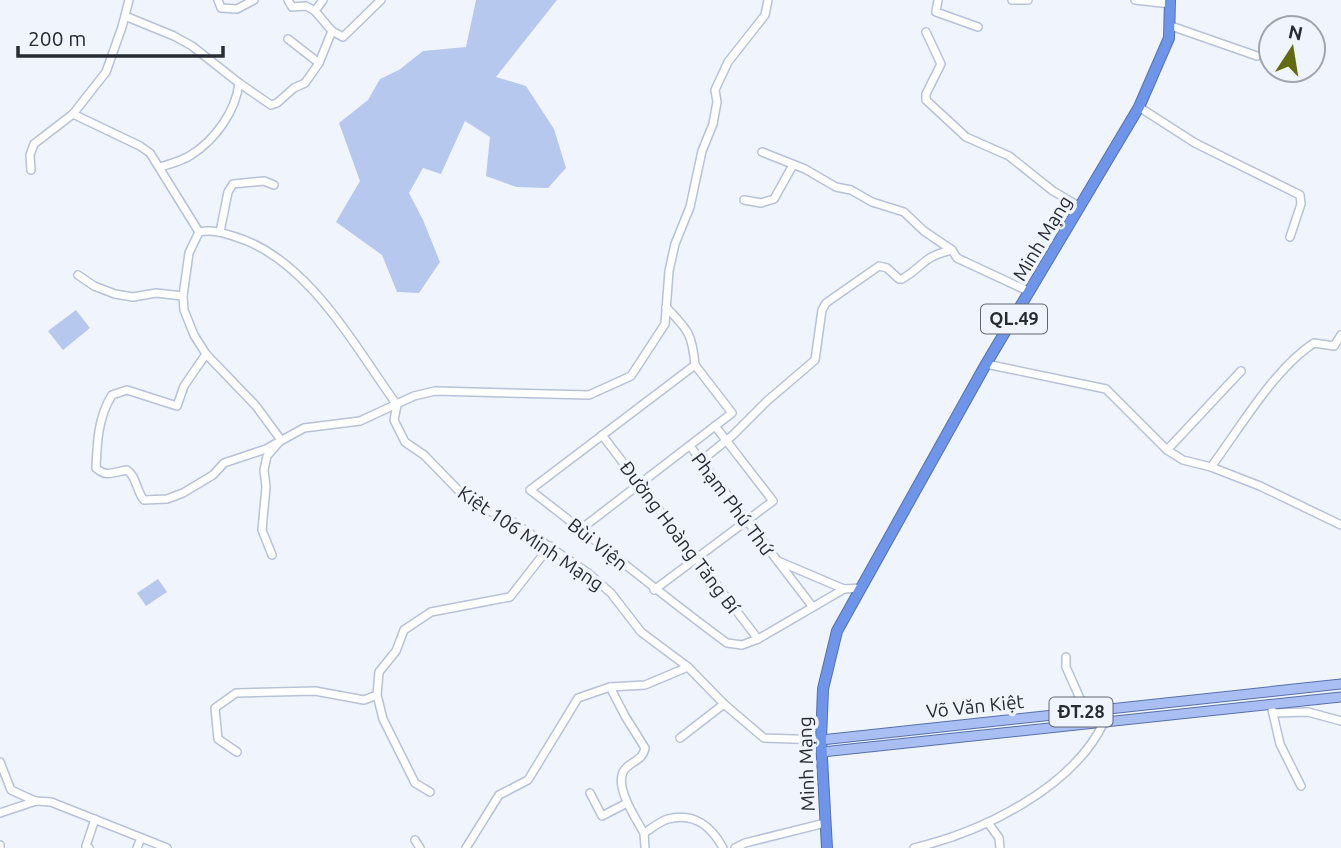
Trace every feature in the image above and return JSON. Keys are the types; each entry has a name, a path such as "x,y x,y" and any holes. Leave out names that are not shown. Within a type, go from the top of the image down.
{"highway":[{"name":"Minh Mạng","path":"825,823 821,740 823,689 837,631 986,364 1139,107 1163,55 1171,26 1170,2"},
{"name":"QL.49","path":"825,823 827,848"}],"main road":[{"name":"Võ Văn Kiệt","path":"821,740 1341,684"},
{"name":"Võ Văn Kiệt","path":"822,752 1104,722 1272,709 1341,697"},
{"path":"1029,718 1030,730"}],"street":[{"path":"31,170 30,155 34,144 74,114 106,72 129,0"},
{"path":"219,0 221,8 231,10 254,0"},
{"path":"288,0 292,7 306,6 315,11 332,31 343,37 380,0"},
{"path":"315,11 323,0"},
{"path":"206,354 184,386 177,406 127,390 111,395 106,405 98,436 96,468 107,475 127,470 132,474 139,495 144,500 167,499 183,493 213,475 225,463 267,449 304,428 360,421 414,396 435,391 589,395 631,376 665,324 669,271 675,244 690,207 702,151 716,114 715,90 728,62 765,15 768,0"},
{"path":"938,0 936,12 978,27"},
{"path":"1012,0 1028,0"},
{"path":"1135,0 1170,2"},
{"path":"125,16 192,46 239,83 274,104 305,83 319,63 332,31"},
{"path":"1171,26 1256,56"},
{"path":"926,32 941,64 926,94 926,100 966,137 1009,156 1053,191 1080,207"},
{"path":"288,39 319,63"},
{"path":"160,167 192,155 220,128 233,108 239,83"},
{"path":"1139,107 1195,143 1300,195 1301,204 1290,237"},
{"path":"74,114 150,153 199,232"},
{"path":"762,152 839,188 851,190 872,202 904,212 952,250 964,263 1030,292"},
{"path":"744,200 761,203 774,199 793,165"},
{"path":"220,232 228,192 233,184 264,181 274,185"},
{"path":"199,232 220,232 251,242 275,255 315,291 397,405"},
{"path":"199,232 189,253 183,296 184,310 194,335 206,354 256,406 281,440"},
{"path":"701,461 815,360 822,310 826,303 879,266 887,268 902,279 925,259 952,250"},
{"path":"78,275 94,286 115,294 133,297 156,293 183,296"},
{"path":"581,529 732,414 695,365 693,342 689,332 666,307"},
{"path":"1211,467 1281,372 1301,351 1314,343 1334,346 1341,335"},
{"path":"986,364 1106,390 1167,450 1183,460 1211,467 1284,496 1340,523"},
{"name":"Bùi Viện","path":"695,365 530,490 654,590 727,643 742,645 758,639 844,589"},
{"path":"1167,450 1241,371"},
{"name":"Kiệt 106 Minh Mạng","path":"397,405 394,420 405,442 424,455 463,495 482,508 510,520 588,573 611,593 641,632 688,667 724,704 764,738 821,740"},
{"path":"654,590 773,501 715,426"},
{"name":"Đường Hoàng Tăng Bí","path":"602,435 758,639"},
{"path":"272,555 262,530 266,497 264,470 267,456 281,440"},
{"name":"Phạm Phú Thứ","path":"690,446 812,606"},
{"path":"430,792 415,783 383,719 377,695 379,672 396,651 404,631 431,612 510,597 550,546"},
{"name":"Phạm Phú Thứ","path":"777,561 844,589 862,588"},
{"path":"1066,657 1066,667 1086,712"},
{"path":"466,848 499,796 528,780 578,698 610,687 645,685 688,667"},
{"path":"610,687 645,748 641,758 624,769 621,776 627,803 644,833 645,848"},
{"path":"237,752 218,739 215,708 236,693 315,691 364,700 377,695"},
{"path":"680,737 724,704"},
{"path":"1300,786 1280,744 1272,709 1308,712 1341,721"},
{"path":"914,848 989,824 1065,773 1091,747 1104,722"},
{"path":"0,762 11,790 36,802"},
{"path":"590,793 602,816 627,803"},
{"path":"0,813 36,802 51,802 167,848"},
{"path":"89,848 86,846 94,819"},
{"path":"644,833 669,819 688,819 714,831 723,848"},
{"path":"735,848 745,843 825,823"},
{"path":"989,824 999,838 1000,848"},
{"path":"137,848 141,838"},
{"path":"415,840 420,848"}],"shaded area":[{"path":"476,0 557,0 496,77 526,86 554,129 566,168 548,188 516,187 486,176 490,137 465,121 441,174 423,168 409,193 440,262 419,293 397,292 382,255 336,222 360,181 339,123 368,100 380,79 399,70 423,51 466,47"},
{"path":"76,310 90,328 63,350 48,331"},
{"path":"158,579 167,592 146,606 137,593"}]}
